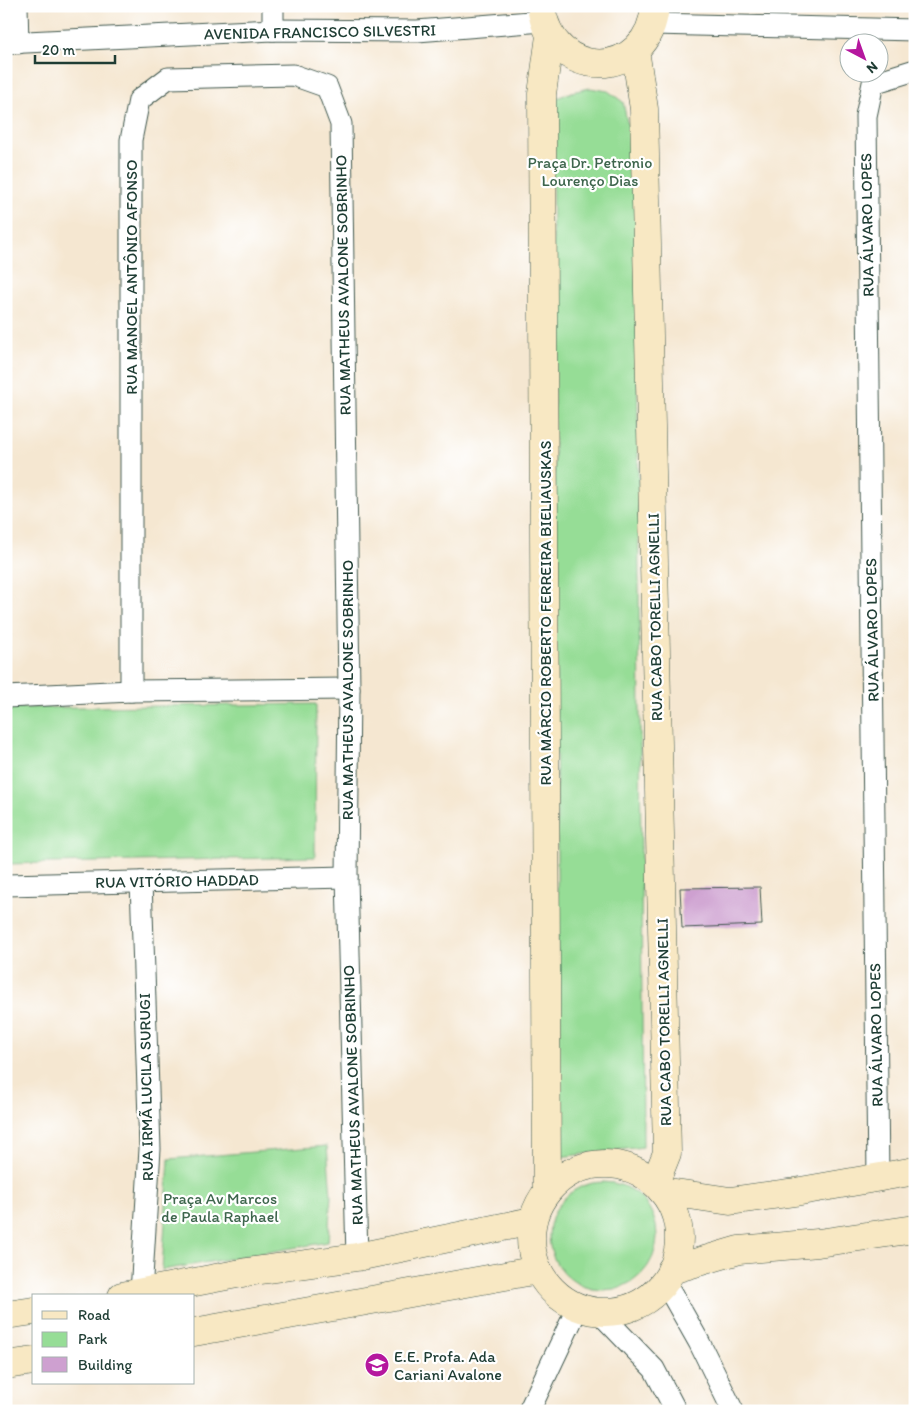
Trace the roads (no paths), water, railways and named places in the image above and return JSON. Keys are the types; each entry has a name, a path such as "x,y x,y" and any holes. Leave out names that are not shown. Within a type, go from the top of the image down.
{"street":[{"path":"12,43 17,6"},
{"path":"273,6 273,30"},
{"path":"545,21 560,48 573,58 589,63 613,61 635,50 646,38 654,15 915,30"},
{"name":"AVENIDA FRANCISCO SILVESTRI","path":"12,43 273,30 417,31 545,21"},
{"name":"RUA MÁRCIO ROBERTO FERREIRA BIELIAUSKAS","path":"545,21 542,94 547,1191"},
{"name":"RUA CABO TORELLI AGNELLI","path":"635,50 644,109 667,1153 659,1187"},
{"name":"RUA ÁLVARO LOPES","path":"878,1178 866,116 873,83 915,70"},
{"name":"RUA MANOEL ANTÔNIO AFONSO","path":"131,691 131,140 140,100 168,78 293,75 327,88 341,124"},
{"name":"RUA MATHEUS AVALONE SOBRINHO","path":"341,124 349,689 347,877 357,1257"},
{"path":"6,697 131,691 349,689"},
{"name":"RUA VITÓRIO HADDAD","path":"6,885 347,877"},
{"name":"RUA IRMÃ LUCILA SURUGI","path":"131,1294 150,1149 142,882"},
{"path":"589,1310 624,1310 647,1299 668,1276 675,1263 679,1241 677,1220 669,1200 659,1187 635,1169 612,1164 588,1165 565,1175 547,1191 538,1205 532,1221 530,1238 532,1254 538,1270 555,1292 589,1310 654,1369 676,1411"},
{"path":"659,1187 730,1200 795,1192 915,1171"},
{"path":"131,1294 247,1272 357,1257 532,1221"},
{"path":"668,1276 739,1250 818,1243 915,1229"},
{"path":"195,1332 538,1270"},
{"path":"668,1276 733,1411"},
{"path":"6,1315 32,1310"},
{"path":"529,1411 589,1310"},
{"path":"6,1366 32,1361"}],"place":[{"name":"E.E. Profa. Ada Cariani Avalone","path":"377,1365"}],"park label":[{"name":"Praça Dr. Petronio Lourenço Dias","path":"590,171"},
{"name":"Praça Av Marcos de Paula Raphael","path":"220,1207"}]}
